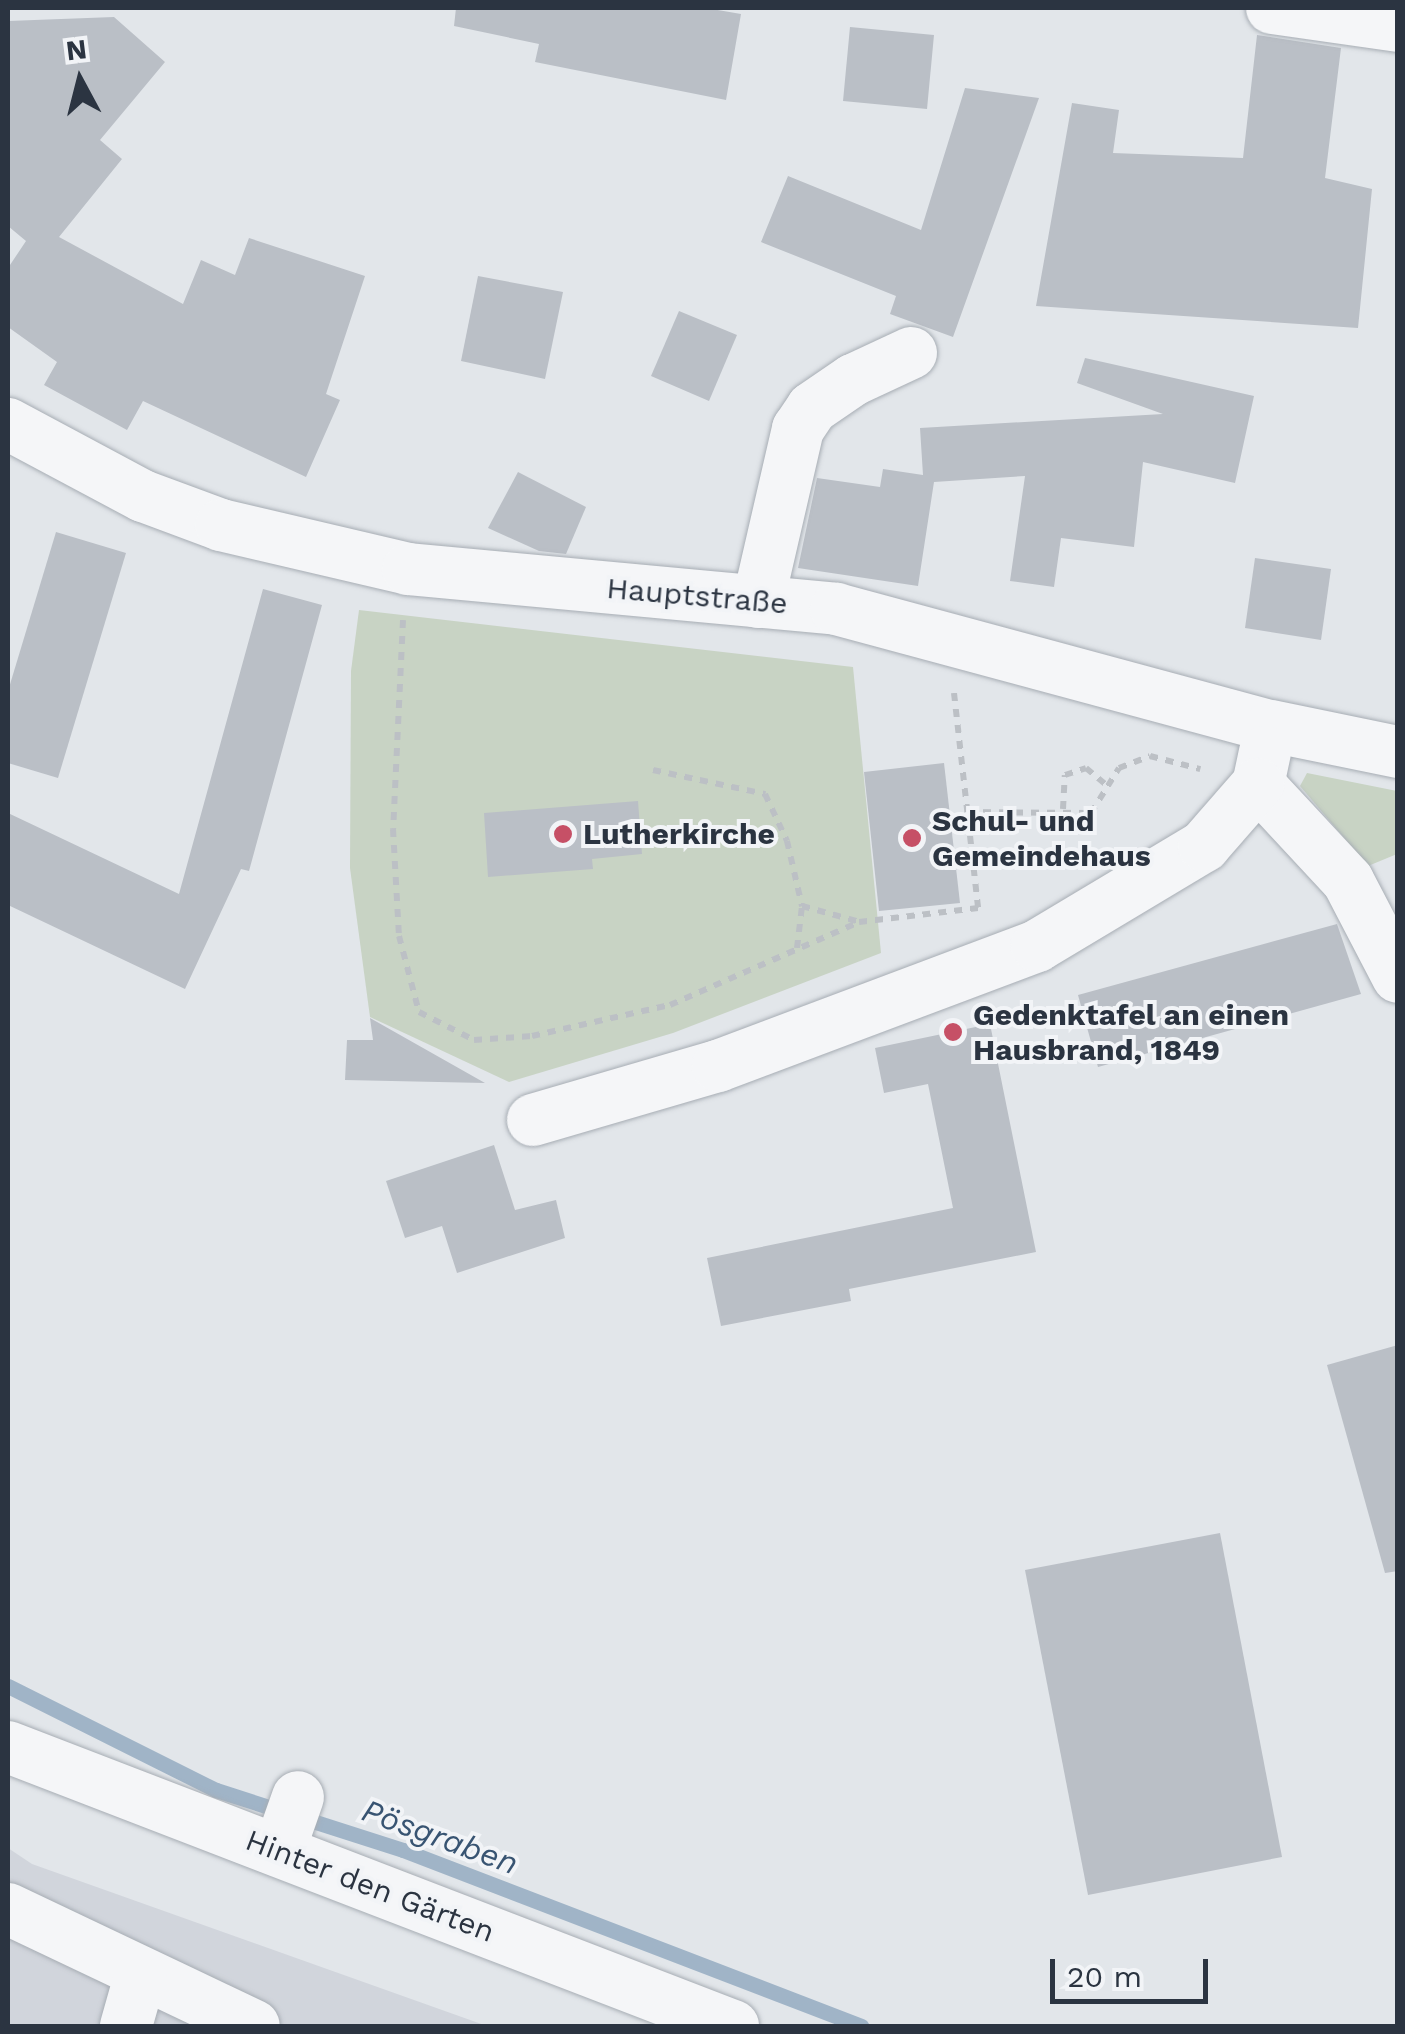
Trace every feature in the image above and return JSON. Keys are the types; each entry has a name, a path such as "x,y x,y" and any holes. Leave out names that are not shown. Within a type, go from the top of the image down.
{"street":[{"path":"1272,8 1398,26"},
{"path":"758,602 798,429 812,408 852,380 911,353"},
{"name":"Hauptstraße","path":"8,424 144,496 221,525 408,569 836,609 1271,726 1398,752"},
{"path":"533,1120 736,1060 1037,946 1204,846 1258,784 1271,726"},
{"path":"1258,784 1348,881 1398,977"},
{"name":"Hinter den Gärten","path":"8,1747 288,1825 732,2026"},
{"path":"8,1909 254,2026"},
{"path":"126,2026 141,1973"}],"path":[{"path":"408,569 393,829 399,936 418,1012 474,1040 532,1036 670,1004 859,922 992,906"},
{"path":"953,680 978,908"},
{"path":"967,812 1091,812 1100,805 1105,784 1119,768 1150,756 1258,784"},
{"path":"1063,809 1064,774 1086,768 1105,784"},
{"path":"654,770 765,794 786,841 802,906 797,948"},
{"path":"802,906 859,922"}],"shaded area":[{"path":"8,1848 32,1864 487,2026 8,2026"}],"green space":[{"path":"359,610 853,667 881,953 673,1033 509,1082 370,1017 350,868 351,671"},
{"path":"1307,773 1397,791 1397,854 1368,866 1300,786"}],"building":[{"path":"456,8 706,8 741,14 726,100 535,62 539,44 454,26"},
{"path":"114,17 165,62 100,140 122,159 59,237 183,304 201,260 235,275 249,238 365,276 326,394 340,400 306,477 143,401 127,430 44,385 57,362 8,327 8,268 26,241 8,226 8,21"},
{"path":"850,27 934,35 927,109 843,101"},
{"path":"1257,35 1341,48 1325,178 1372,189 1358,328 1036,306 1072,103 1119,110 1113,153 1243,158"},
{"path":"965,88 1039,98 953,337 890,314 896,296 761,242 788,176 921,230"},
{"path":"478,276 563,292 545,379 461,361"},
{"path":"679,311 737,335 709,401 651,376"},
{"path":"1085,358 1254,396 1235,483 1143,462 1134,547 1061,538 1054,587 1010,581 1025,476 934,482 918,586 798,568 817,478 880,487 883,469 923,475 920,428 1163,414 1077,383"},
{"path":"518,472 586,507 566,554 539,551 488,528"},
{"path":"56,532 126,553 58,778 8,763 8,691"},
{"path":"1255,558 1331,569 1321,640 1245,628"},
{"path":"263,589 322,605 249,871 241,869 185,989 8,905 8,813 179,894"},
{"name":"Schul- und Gemeindehaus","path":"944,763 960,903 879,911 864,772"},
{"name":"Lutherkirche","path":"638,801 642,854 592,859 593,869 488,877 484,813"},
{"path":"1337,924 1361,994 1098,1067 1078,995"},
{"path":"370,1018 485,1083 345,1080 347,1040 373,1040"},
{"path":"990,1024 1036,1252 849,1289 851,1301 721,1326 707,1258 953,1208 928,1084 884,1093 875,1048"},
{"path":"494,1145 515,1210 556,1200 565,1238 457,1273 442,1226 405,1238 386,1181"},
{"path":"1398,1345 1398,1571 1385,1573 1327,1365"},
{"path":"1220,1533 1282,1857 1088,1895 1025,1570"}],"waterway":[{"name":"Pösgraben","path":"8,1686 216,1790 403,1850 861,2026"}],"place":[{"name":"Lutherkirche","path":"563,834"},
{"name":"Schul- und Gemeindehaus","path":"912,838"},
{"name":"Gedenktafel an einen Hausbrand, 1849","path":"953,1032"}]}
